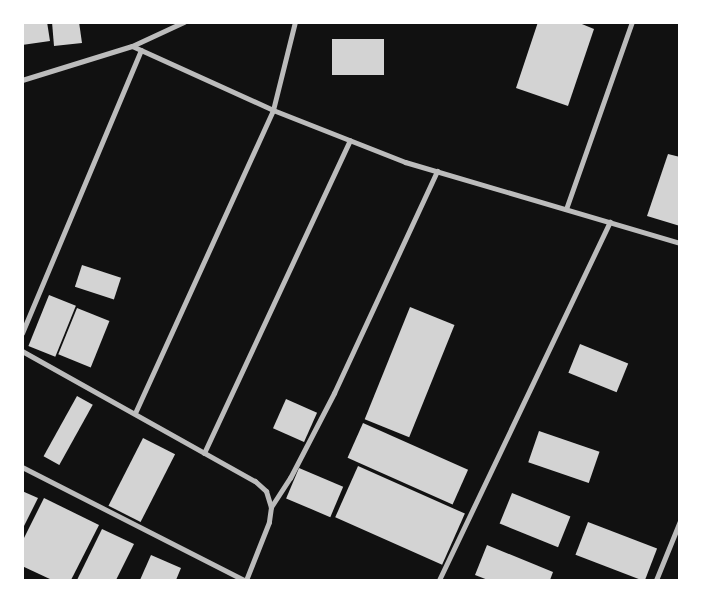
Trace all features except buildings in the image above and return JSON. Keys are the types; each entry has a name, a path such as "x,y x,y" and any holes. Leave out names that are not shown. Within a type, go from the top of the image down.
{"street":[{"path":"22,80 132,46 184,22"},
{"path":"135,413 273,110 295,22"},
{"path":"566,209 632,22"},
{"path":"132,46 273,110 350,140 437,171 680,243"},
{"path":"22,333 141,50"},
{"path":"204,452 350,140"},
{"path":"270,507 290,478 334,393 437,171"},
{"path":"438,580 610,222"},
{"path":"22,351 255,481 266,491 270,507 269,522 245,580 22,467"},
{"path":"656,580 680,521"}]}
